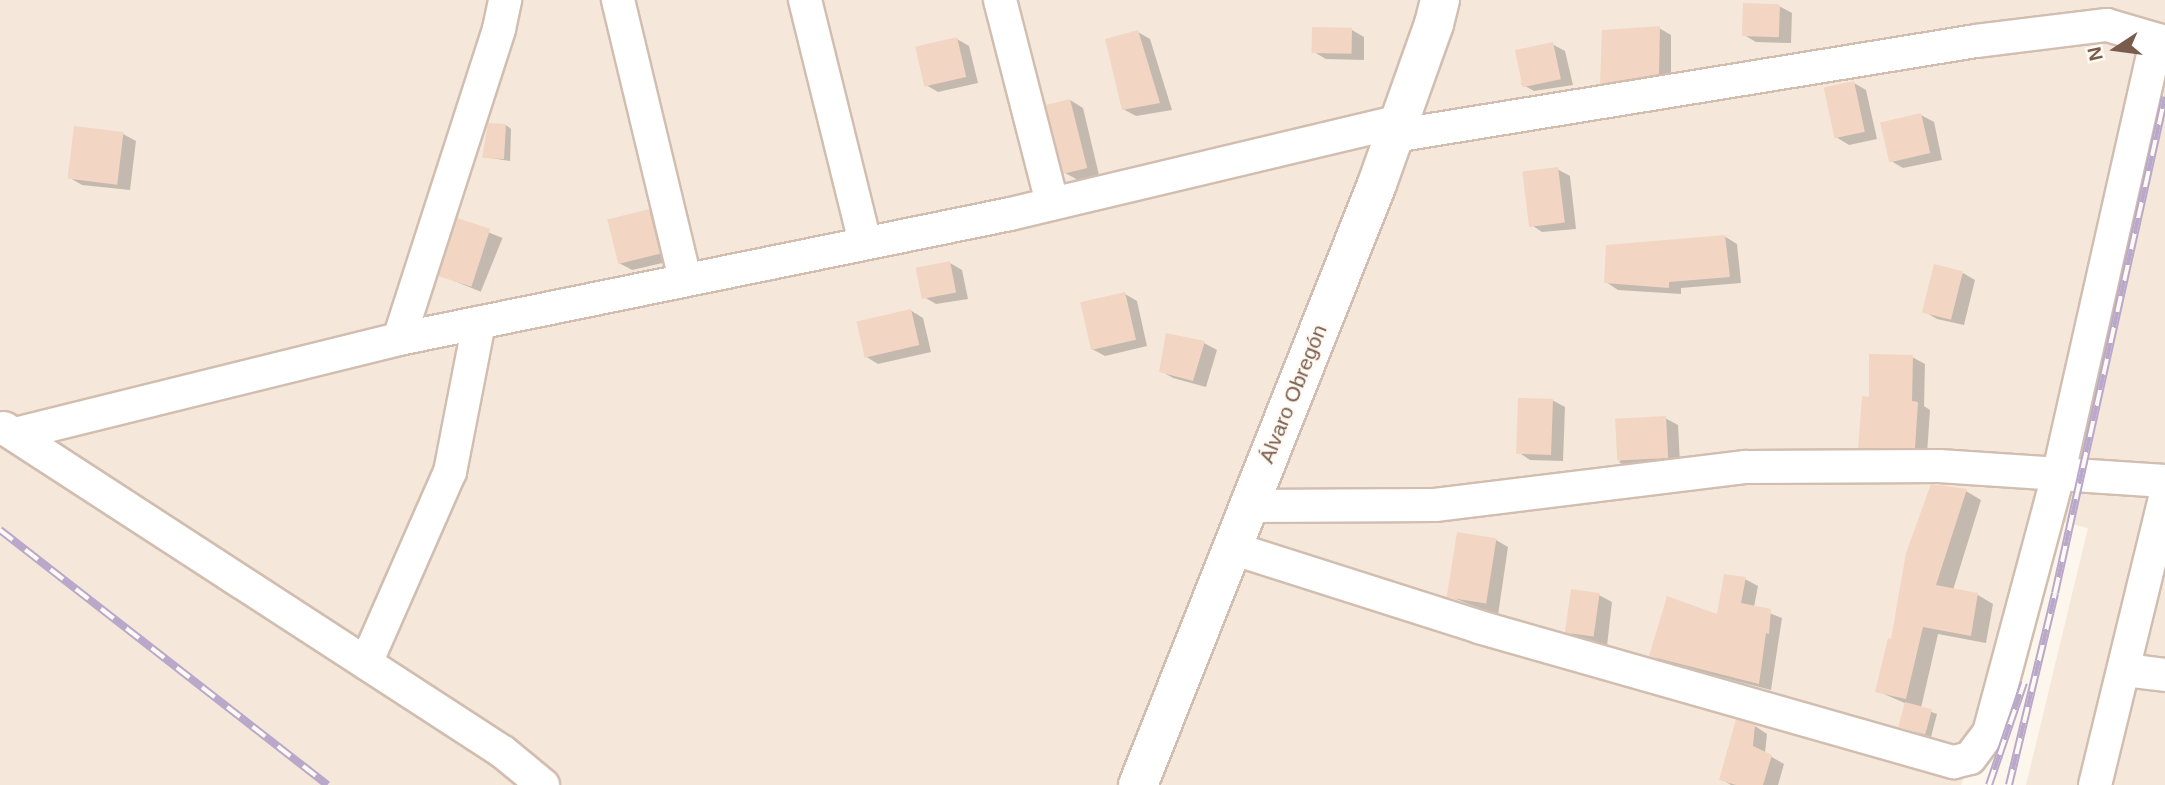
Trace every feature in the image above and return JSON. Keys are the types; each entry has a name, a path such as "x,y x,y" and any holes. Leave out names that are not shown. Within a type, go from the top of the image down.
{"street":[{"path":"399,339 499,29 505,0"},
{"path":"618,0 685,280"},
{"path":"806,0 865,243"},
{"path":"1000,0 1052,203"},
{"name":"Álvaro Obregón","path":"1138,785 1397,128 1440,0"},
{"path":"7,430 399,339 865,243 1397,128 1976,41 2107,25 2161,41 2059,472 1989,733 1970,758 1954,762 1479,627 1232,548"},
{"path":"366,663 450,472 479,323"},
{"path":"7,430 503,752 543,785"},
{"path":"1249,506 1435,505 1746,467 1939,466 2165,481"},
{"path":"2095,785 2165,498"},
{"path":"2125,670 2165,676"}],"shaded area":[{"path":"0,0 2165,0 2165,785 2026,785 2088,528 2051,519 2015,641 1961,785 0,785"}],"building":[{"path":"1743,3 1780,4 1779,37 1742,36"},
{"path":"1660,26 1659,74 1600,84 1602,30"},
{"path":"1312,27 1352,28 1352,54 1312,53"},
{"path":"1138,30 1160,103 1122,110 1105,39"},
{"path":"957,37 966,77 924,87 915,47"},
{"path":"1553,42 1561,79 1523,87 1515,50"},
{"path":"1854,81 1865,132 1834,138 1824,87"},
{"path":"1070,99 1087,168 1063,174 1046,105"},
{"path":"1921,113 1930,153 1889,162 1880,122"},
{"path":"488,123 506,124 504,159 482,158"},
{"path":"74,126 124,132 117,185 68,179"},
{"path":"1558,167 1565,223 1529,227 1522,171"},
{"path":"649,209 660,254 618,264 607,219"},
{"path":"457,218 490,229 471,287 438,276"},
{"path":"1725,235 1730,277 1669,282 1669,288 1604,283 1606,245"},
{"path":"950,261 956,292 922,299 916,268"},
{"path":"1934,264 1963,271 1951,320 1922,313"},
{"path":"1125,292 1136,340 1091,350 1080,302"},
{"path":"911,309 919,345 865,358 856,322"},
{"path":"1166,333 1205,341 1193,381 1159,372"},
{"path":"1869,354 1913,355 1912,401 1918,402 1915,448 1858,448 1862,396 1869,397"},
{"path":"1518,398 1553,399 1551,455 1516,454"},
{"path":"1666,416 1668,458 1617,461 1615,419"},
{"path":"1931,484 1967,489 1936,585 1978,593 1971,636 1923,627 1906,699 1875,692 1888,638 1891,639 1906,553"},
{"path":"1457,532 1497,538 1486,603 1447,597"},
{"path":"1724,574 1746,577 1741,603 1771,609 1759,684 1649,656 1667,596 1717,614"},
{"path":"1571,589 1600,593 1594,637 1565,633"},
{"path":"1905,702 1932,709 1925,734 1898,727"},
{"path":"1736,719 1755,725 1753,746 1772,755 1763,785 1736,785 1719,780"}],"railway":[{"path":"2009,785 2055,593 2165,97"},
{"path":"0,530 327,785"},
{"path":"1989,785 2024,683"}]}
